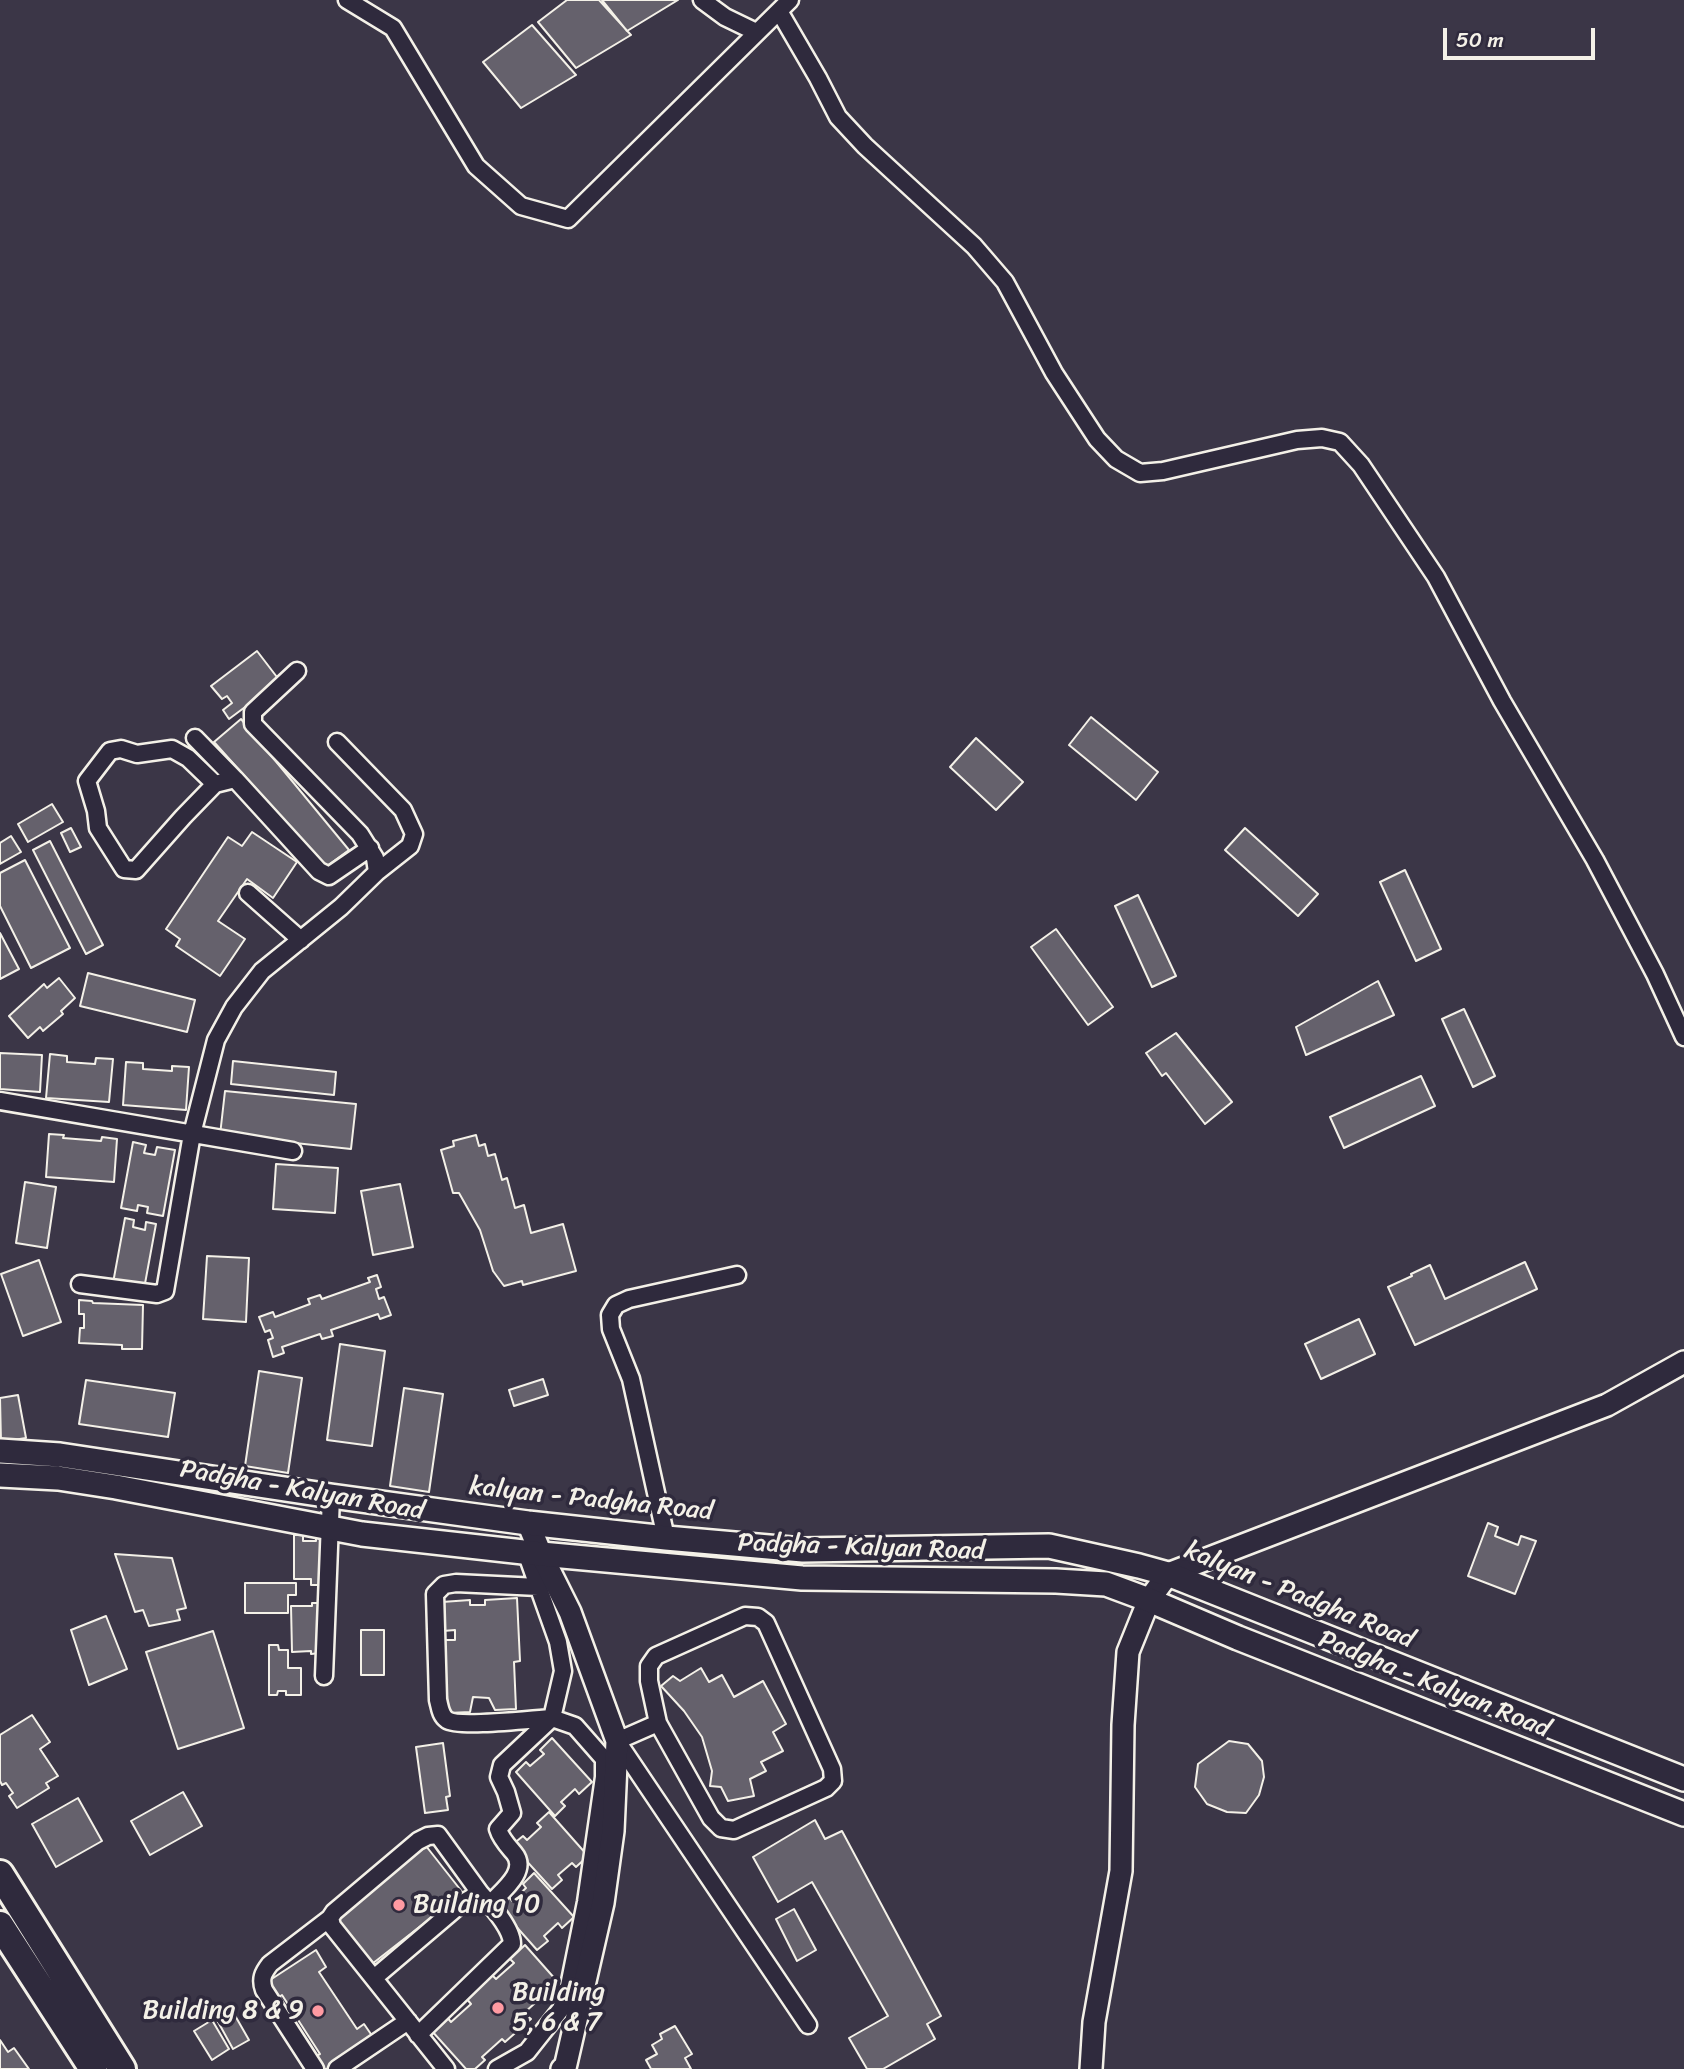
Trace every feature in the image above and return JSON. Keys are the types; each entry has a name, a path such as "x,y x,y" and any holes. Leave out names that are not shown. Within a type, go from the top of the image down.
{"highway":[{"path":"1,1879 122,2069"},
{"path":"0,1925 93,2069"}],"main road":[{"name":"kalyan - Padgha Road","path":"0,1451 59,1466 196,1476 528,1523 666,1538 803,1550 1049,1546 1168,1574 1683,1779"},
{"name":"Padgha - Kalyan Road","path":"0,1475 59,1466 194,1502 362,1534 533,1553 802,1578 1106,1584 1678,1812"},
{"path":"194,1502 196,1476"},
{"path":"802,1578 803,1550"},
{"path":"1678,1812 1683,1779"}],"street":[{"path":"347,0 393,28 476,166 522,206 568,219 785,5 838,117 865,146 974,246 1005,282 1054,373 1097,439 1116,459 1140,473 1163,471 1297,440 1322,438 1340,442 1361,465 1436,577 1502,702 1595,860 1655,974 1684,1037"},
{"path":"702,0 725,17 756,32"},
{"path":"298,671 253,712 253,724 360,834 375,858 377,872"},
{"path":"195,738 319,871 329,876 341,907"},
{"path":"80,1284 157,1294 165,1291 192,1134 216,1040 234,1007 262,971 410,846 414,834 403,810 337,742"},
{"path":"215,784 188,758 172,749 137,754 121,749 110,751 87,781 98,828 124,869 136,870 215,784 236,779"},
{"path":"329,876 370,848"},
{"path":"248,893 301,940"},
{"path":"0,1101 293,1151"},
{"path":"666,1538 631,1379 611,1329 610,1315 616,1305 629,1299 737,1275"},
{"path":"1091,2069 1094,2022 1121,1871 1123,1725 1128,1652 1149,1600 1168,1574 1607,1405 1684,1362"},
{"path":"324,1676 331,1496"},
{"path":"374,1978 461,1904 485,1898 517,1873 520,1865 519,1858 498,1829 512,1813 499,1777 502,1765 552,1718 563,1671 558,1642 538,1587 528,1523"},
{"path":"533,1553 570,1612 617,1741 808,2025"},
{"path":"497,2069 527,2052 561,2009 569,1986 586,1902 604,1777 604,1759 575,1726 552,1718 464,1723 448,1721 441,1714 438,1700 435,1594 444,1585 456,1583 538,1587"},
{"path":"745,1616 758,1617 766,1623 832,1769 833,1781 826,1788 734,1830 721,1828 711,1818 658,1723 649,1681 649,1667 656,1656 745,1616"},
{"path":"617,1741 658,1723"},
{"path":"564,2069 603,1903 613,1831 617,1741"},
{"path":"315,2069 264,1990 261,1982 263,1973 270,1964 330,1918 418,1841 438,1835 509,1931 512,1944 418,2035"},
{"path":"330,1918 332,1926 446,2069"},
{"path":"337,2069 408,2021"}],"building":[{"path":"567,0 599,0 631,35 576,68 538,22"},
{"path":"602,0 678,0 627,31"},
{"path":"532,25 576,75 521,108 483,62"},
{"path":"257,651 280,681 229,719 223,710 232,703 227,696 222,699 211,686"},
{"path":"1091,717 1158,772 1136,800 1069,745"},
{"path":"241,719 349,850 326,867 214,742"},
{"path":"976,738 1023,782 996,810 950,767"},
{"path":"52,804 63,822 28,842 18,824"},
{"path":"71,828 81,847 70,852 61,833"},
{"path":"1245,828 1318,894 1298,916 1225,850"},
{"path":"252,832 297,862 273,898 247,879 218,921 245,939 220,976 176,946 180,939 166,929 228,837 242,846"},
{"path":"11,836 21,852 0,864 0,843"},
{"path":"50,841 103,945 86,954 33,850"},
{"path":"25,860 70,948 31,968 0,906 0,873"},
{"path":"1405,870 1441,949 1416,961 1380,882"},
{"path":"1138,895 1176,976 1152,987 1115,906"},
{"path":"1056,929 1113,1007 1088,1025 1031,947"},
{"path":"0,933 19,969 0,979"},
{"path":"88,973 195,1000 187,1032 80,1006"},
{"path":"59,978 75,998 61,1011 63,1014 43,1031 40,1027 28,1038 9,1016 44,984 47,988"},
{"path":"1378,981 1394,1015 1306,1055 1296,1027"},
{"path":"1464,1009 1495,1076 1473,1087 1442,1019"},
{"path":"1176,1033 1232,1102 1205,1124 1166,1073 1162,1076 1146,1053"},
{"path":"0,1053 42,1055 40,1092 0,1089"},
{"path":"50,1054 67,1056 67,1062 95,1064 96,1058 113,1059 109,1102 46,1098"},
{"path":"233,1061 336,1072 334,1095 231,1084"},
{"path":"126,1062 143,1063 143,1069 172,1071 172,1066 189,1067 186,1110 123,1105"},
{"path":"1421,1076 1435,1106 1344,1148 1330,1117"},
{"path":"225,1091 356,1104 351,1149 220,1135"},
{"path":"49,1134 101,1141 102,1137 117,1139 114,1182 46,1177"},
{"path":"476,1135 479,1146 485,1144 488,1156 495,1154 502,1180 507,1178 515,1208 524,1205 531,1233 563,1224 576,1271 523,1285 522,1281 504,1286 493,1271 480,1230 459,1193 453,1193 441,1150 454,1146 453,1141"},
{"path":"133,1142 146,1145 144,1153 155,1155 157,1147 175,1150 163,1216 147,1213 148,1207 138,1205 137,1211 121,1208"},
{"path":"276,1164 338,1168 335,1213 273,1209"},
{"path":"25,1182 56,1187 47,1248 16,1243"},
{"path":"400,1184 413,1247 373,1255 361,1191"},
{"path":"125,1218 134,1220 133,1227 145,1230 146,1222 156,1224 144,1289 134,1287 135,1283 113,1283"},
{"path":"207,1256 249,1258 246,1322 203,1319"},
{"path":"39,1260 61,1322 23,1336 1,1274"},
{"path":"1525,1262 1537,1289 1415,1345 1388,1287 1430,1265 1445,1299"},
{"path":"377,1275 381,1287 376,1289 379,1299 384,1297 391,1315 380,1319 378,1314 331,1330 333,1336 322,1339 320,1334 282,1347 284,1353 273,1357 268,1340 273,1338 270,1330 265,1332 259,1317 273,1312 275,1317 310,1304 308,1299 320,1295 322,1299 370,1282 368,1278"},
{"path":"79,1300 143,1305 142,1349 79,1343 80,1328 84,1328 84,1314 79,1314"},
{"path":"1359,1319 1375,1354 1321,1379 1305,1344"},
{"path":"340,1344 385,1351 372,1446 327,1440"},
{"path":"259,1371 302,1378 288,1473 245,1466"},
{"path":"543,1379 548,1395 514,1406 509,1390"},
{"path":"86,1380 175,1393 168,1437 79,1424"},
{"path":"404,1388 443,1394 429,1492 390,1486"},
{"path":"18,1395 26,1438 1,1442 0,1398"},
{"path":"1488,1523 1498,1527 1495,1536 1518,1545 1521,1536 1536,1541 1515,1594 1468,1576"},
{"path":"294,1535 303,1535 303,1541 316,1541 316,1535 323,1535 324,1585 311,1585 311,1579 294,1579"},
{"path":"115,1554 172,1558 186,1608 177,1610 180,1620 149,1626 143,1610 135,1612"},
{"path":"245,1583 296,1583 296,1595 288,1595 288,1613 245,1613"},
{"path":"517,1598 520,1661 514,1662 516,1709 495,1710 489,1698 473,1697 470,1712 448,1713 444,1640 455,1640 455,1630 443,1631 442,1602 470,1600 470,1605 485,1605 485,1600"},
{"path":"312,1603 319,1603 320,1653 292,1652 291,1606 312,1606"},
{"path":"106,1616 127,1669 89,1685 71,1630"},
{"path":"361,1630 384,1630 384,1675 361,1675"},
{"path":"213,1631 244,1728 178,1749 146,1652"},
{"path":"269,1645 278,1645 279,1650 288,1650 288,1668 301,1668 301,1695 286,1695 286,1691 278,1691 277,1695 269,1695"},
{"path":"701,1668 709,1682 722,1675 734,1697 763,1681 786,1724 773,1732 783,1751 761,1762 766,1771 750,1779 754,1796 728,1801 721,1787 710,1786 712,1771 702,1737 684,1711 661,1686 673,1676 680,1681"},
{"path":"32,1715 50,1742 40,1749 58,1776 46,1783 49,1788 17,1808 9,1796 13,1793 6,1783 2,1785 0,1781 0,1735"},
{"path":"552,1738 592,1782 579,1794 575,1789 561,1802 565,1806 555,1816 516,1772 526,1762 530,1766 544,1754 540,1750"},
{"path":"1229,1741 1248,1744 1262,1761 1264,1777 1259,1795 1246,1813 1227,1812 1207,1804 1195,1787 1198,1764"},
{"path":"443,1743 450,1796 446,1797 448,1810 425,1813 416,1747"},
{"path":"183,1792 202,1826 150,1855 131,1821"},
{"path":"78,1798 102,1841 56,1867 32,1824"},
{"path":"549,1812 588,1856 576,1867 572,1863 558,1875 562,1880 552,1889 512,1845 523,1836 527,1840 541,1827 537,1823"},
{"path":"815,1820 825,1839 842,1831 941,2016 927,2024 935,2039 883,2069 867,2069 849,2038 888,2016 812,1882 778,1902 753,1857"},
{"name":"Building 10","path":"426,1846 463,1893 372,1964 336,1918"},
{"path":"534,1873 574,1917 562,1928 558,1923 544,1936 548,1941 537,1950 498,1906 508,1896 512,1901 526,1888 523,1884"},
{"path":"794,1909 816,1950 797,1961 776,1919"},
{"name":"Building 5, 6 & 7","path":"525,1945 564,1989 549,2002 544,1995 524,2013 531,2019 505,2042 502,2039 482,2057 485,2060 475,2069 466,2069 431,2030 446,2016 451,2022 471,2004 466,1998 492,1975 496,1979 514,1963 510,1959"},
{"name":"Building 8 & 9","path":"316,1950 326,1967 319,1972 357,2029 364,2024 375,2040 330,2069 325,2069 316,2056 320,2054 282,1995 278,1998 267,1982"},
{"path":"233,2012 249,2040 233,2049 217,2020"},
{"path":"212,2020 229,2049 212,2060 194,2031"},
{"path":"675,2026 692,2054 685,2058 691,2069 651,2069 646,2060 657,2054 652,2045 662,2039 660,2034"},
{"path":"0,2040 8,2052 14,2048 29,2069 0,2069"}],"place":[{"name":"Building 10","path":"399,1905"},
{"name":"Building 5, 6 & 7","path":"498,2008"},
{"name":"Building 8 & 9","path":"318,2011"}]}
